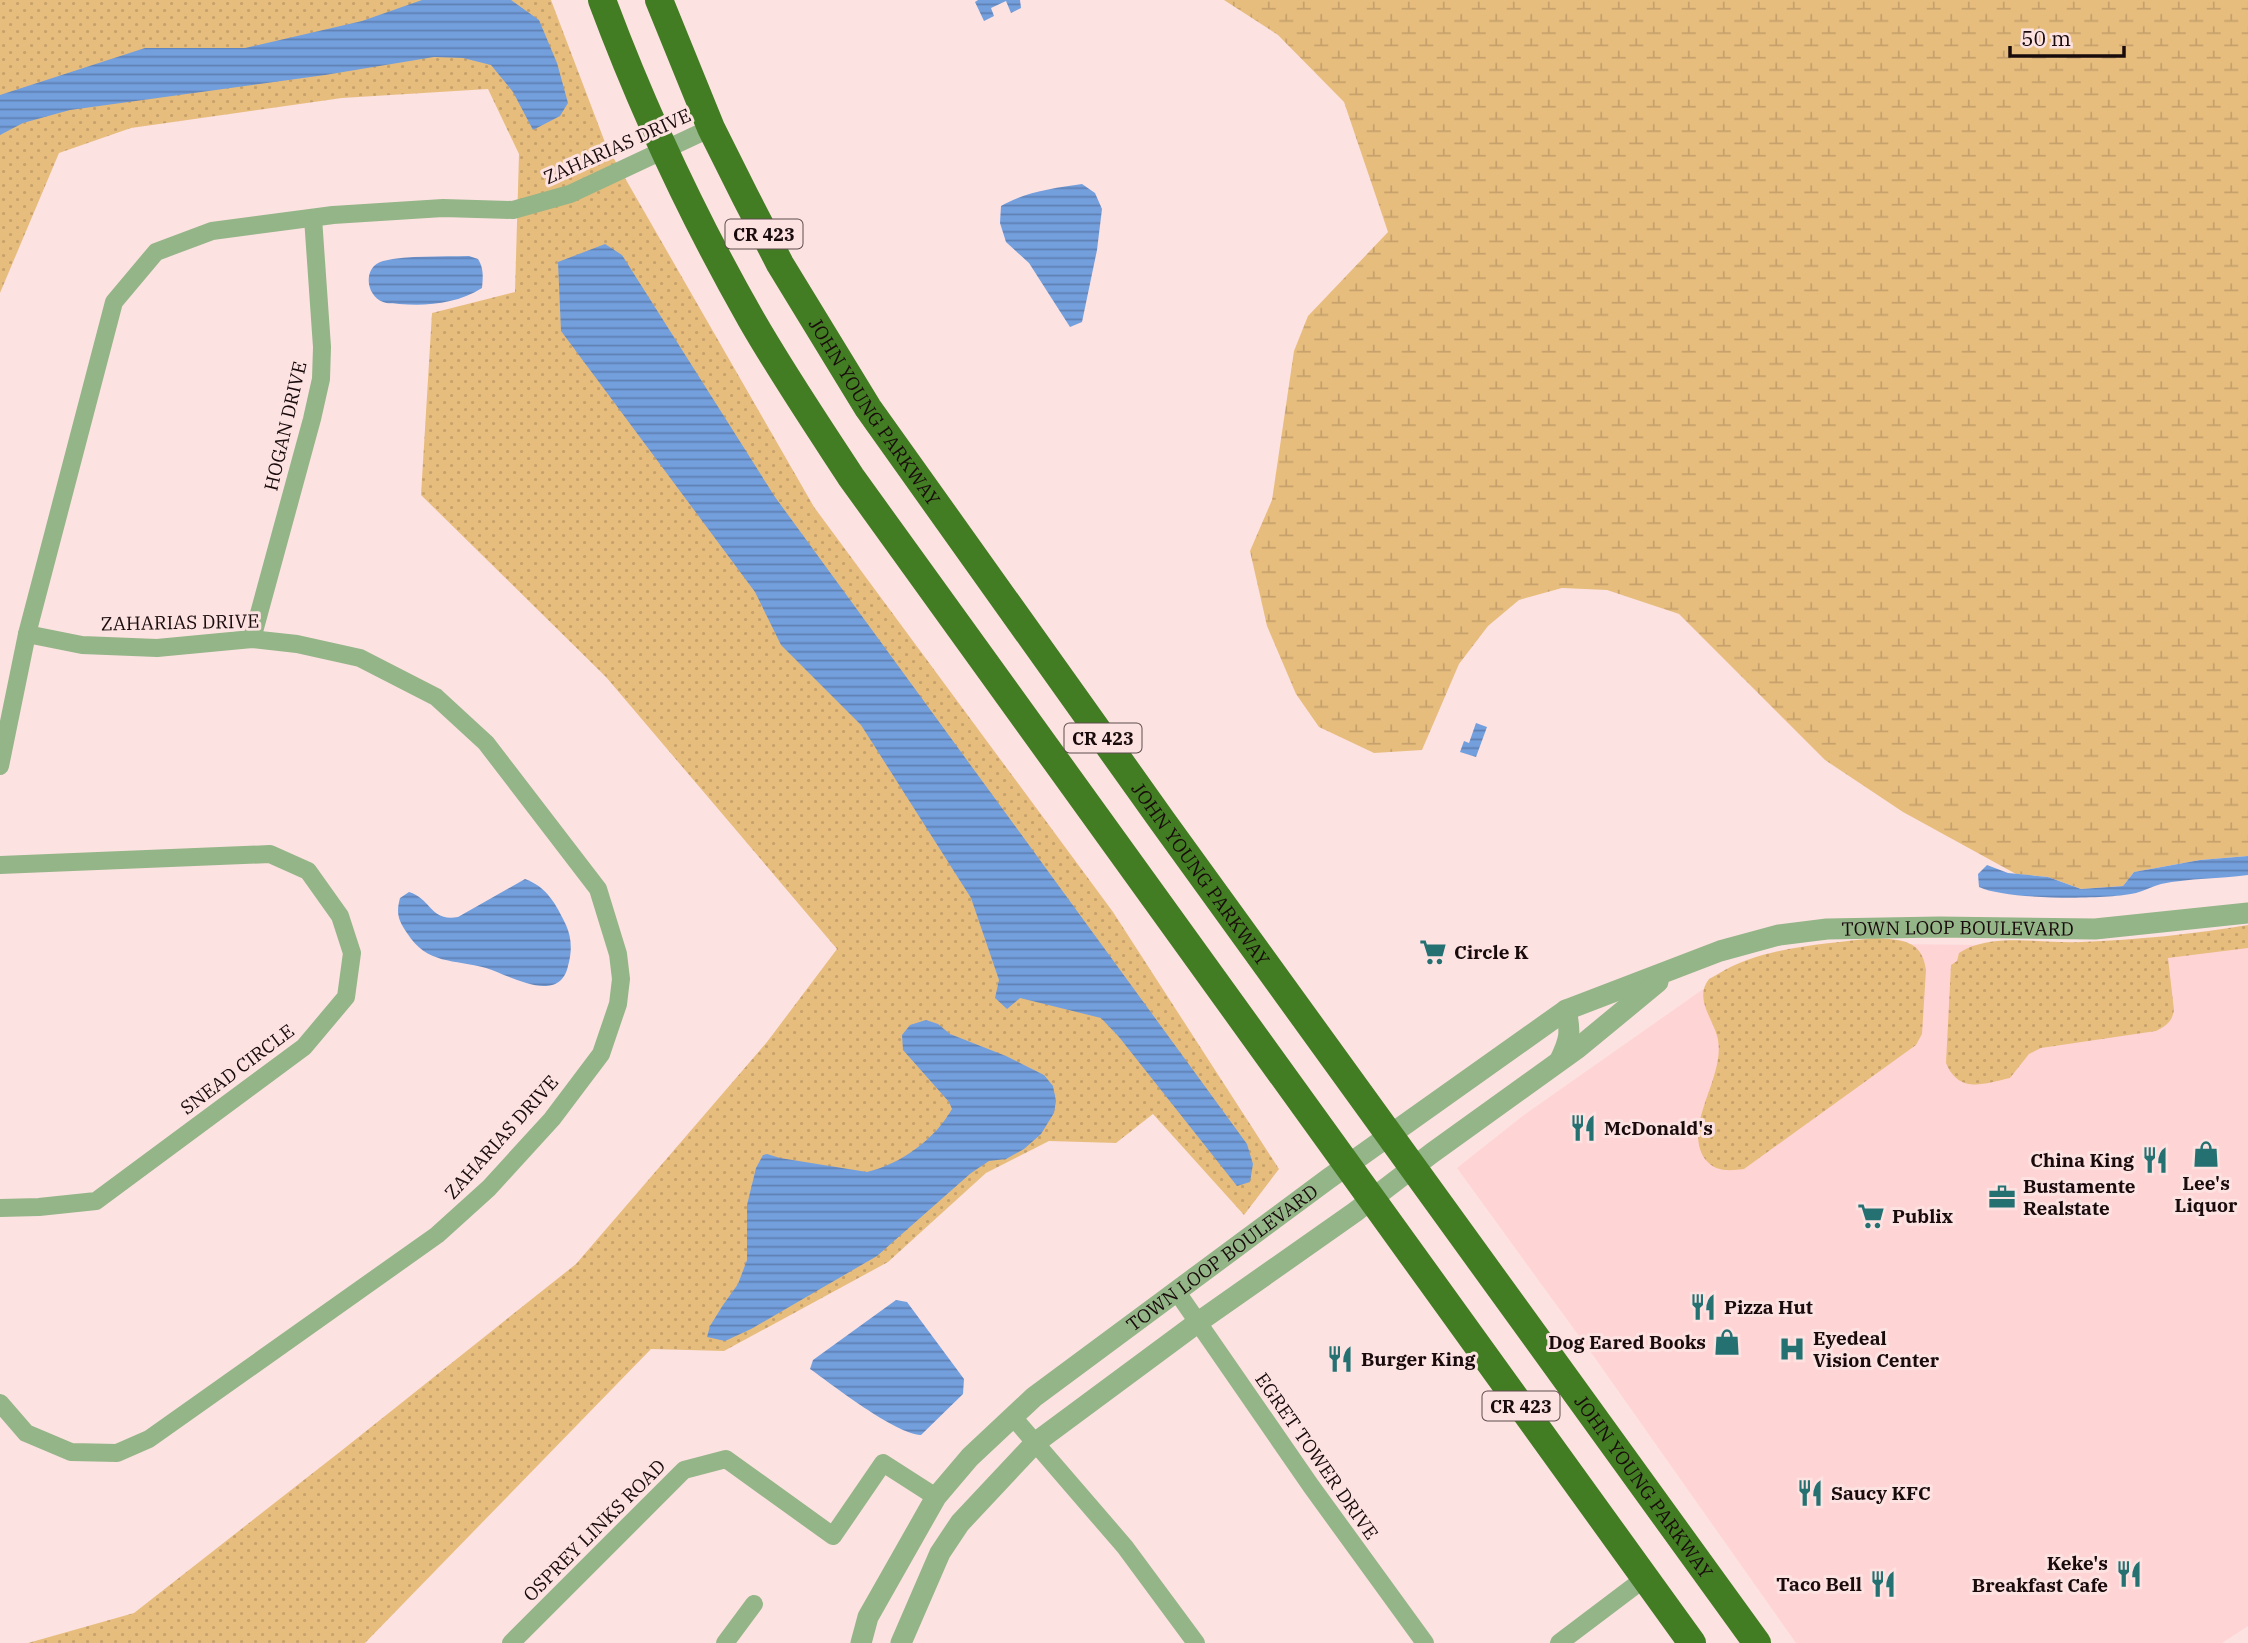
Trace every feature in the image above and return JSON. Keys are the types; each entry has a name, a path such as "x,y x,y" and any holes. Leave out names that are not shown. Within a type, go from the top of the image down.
{"highway":[{"name":"CR 423","path":"602,0 663,149 751,318 794,391 851,477 1692,1643"},
{"name":"JOHN YOUNG PARKWAY","path":"659,0 711,128 780,264 867,408 1758,1643"}],"street":[{"name":"ZAHARIAS DRIVE","path":"0,766 27,634 114,302 156,251 212,231 313,218 443,208 513,210 570,194 711,128"},
{"name":"HOGAN DRIVE","path":"252,639 313,419 321,379 323,347 313,218"},
{"name":"ZAHARIAS DRIVE","path":"0,1404 26,1433 71,1452 117,1453 149,1438 437,1235 480,1196 552,1119 601,1054 618,1004 621,979 618,954 598,889 486,743 436,697 359,658 297,644 252,639 157,648 82,645 27,634"},
{"name":"SNEAD CIRCLE","path":"0,864 270,855 308,871 340,916 352,953 346,997 304,1047 96,1201 0,1208"},
{"name":"TOWN LOOP BOULEVARD","path":"861,1643 868,1617 936,1497 970,1457 1034,1397 1348,1165 1566,1010 1720,951 1779,935 1827,929 2095,929 2248,913"},
{"name":"TOWN LOOP BOULEVARD","path":"901,1643 940,1553 960,1523 1035,1443 1197,1322 1373,1199 1559,1062 1673,970"},
{"path":"1559,1062 1569,1042 1570,1030 1566,1010"},
{"name":"EGRET TOWER DRIVE","path":"1177,1292 1311,1486 1425,1643"},
{"path":"1013,1417 1125,1547 1196,1643"},
{"name":"OSPREY LINKS ROAD","path":"515,1642 684,1470 726,1460 833,1536 883,1463 936,1497"},
{"path":"1559,1643 1645,1578"},
{"path":"726,1643 754,1604"}],"shaded area":[{"path":"2248,930 2248,1626 2222,1643 1796,1643 1457,1168 1524,1115 1719,978 1882,944 2072,946"}],"green space":[{"path":"0,0 551,0 606,145 814,507 1113,912 1279,1169 1244,1215 1153,1114 1116,1143 1049,1141 986,1173 888,1262 724,1351 651,1349 365,1643 28,1643 134,1613 576,1264 767,1042 837,949 606,677 421,495 432,313 515,292 519,154 488,89 342,98 131,128 59,153 0,293"},
{"path":"1224,0 2248,0 2248,856 2200,860 2134,872 2123,886 2081,889 2048,877 2016,874 1903,812 1825,760 1679,614 1607,590 1562,588 1519,600 1488,626 1459,664 1422,750 1374,753 1319,727 1296,694 1267,626 1250,551 1272,500 1294,351 1308,316 1388,232 1344,102 1278,35"},
{"path":"2248,925 2248,948 2168,958 2174,1010 2168,1023 2156,1031 2041,1048 2029,1054 2010,1078 1981,1084 1965,1083 1958,1079 1946,1063 1951,965 1957,961 1959,953 1972,947 2018,940 2123,940"},
{"path":"1875,938 1909,943 1920,952 1924,960 1926,970 1922,1034 1916,1045 1744,1169 1723,1170 1713,1166 1705,1159 1699,1146 1698,1132 1719,1055 1718,1040 1704,1002 1703,994 1709,979 1735,965 1773,952"}],"water":[{"path":"422,0 511,0 539,20 557,63 568,103 560,116 533,130 513,92 491,65 463,58 434,57 325,75 70,110 23,123 0,135 0,95 145,48 245,48 362,21"},
{"path":"1020,0 1021,8 1011,13 1006,1 991,8 994,16 984,21 975,2"},
{"path":"1082,184 1095,193 1102,209 1097,250 1082,322 1070,327 1029,263 1006,242 1000,223 1001,206 1030,194"},
{"path":"605,244 622,255 775,497 1247,1144 1253,1164 1250,1182 1237,1186 1101,1018 1020,998 1007,1009 995,998 999,980 971,898 861,725 781,645 755,592 561,331 558,262"},
{"path":"469,256 480,262 483,273 482,288 462,298 431,304 389,303 377,298 370,287 369,274 383,261 414,257"},
{"path":"1476,723 1487,727 1476,757 1460,752 1464,741 1469,743"},
{"path":"2248,856 2248,875 2172,882 2121,895 2080,898 2032,896 1979,887 1978,874 1987,865 2008,873 2048,877 2081,889 2123,886 2134,872 2200,860"},
{"path":"525,879 533,882 550,897 569,935 571,950 568,966 563,978 555,984 532,985 486,968 432,956 415,943 400,920 400,898 409,892 417,895 436,913 449,918 458,917"},
{"path":"926,1020 938,1024 950,1034 1006,1056 1044,1075 1053,1086 1056,1101 1054,1113 1041,1134 1024,1149 1006,1159 989,1161 971,1173 877,1256 751,1329 725,1341 707,1337 710,1326 738,1284 747,1260 747,1205 756,1168 763,1155 867,1172 892,1163 916,1149 945,1120 952,1109 949,1102 903,1050 902,1035 910,1025"},
{"path":"896,1300 907,1302 964,1379 963,1394 921,1435 896,1427 810,1369 813,1360"}],"place":[{"name":"Circle K","path":"1433,952"},
{"name":"McDonald's","path":"1583,1128"},
{"name":"Lee's Liquor","path":"2206,1154"},
{"name":"China King","path":"2155,1160"},
{"name":"Bustamente Realstate","path":"2002,1197"},
{"name":"Publix","path":"1871,1216"},
{"name":"Pizza Hut","path":"1703,1307"},
{"name":"Dog Eared Books","path":"1727,1342"},
{"name":"Eyedeal Vision Center","path":"1792,1349"},
{"name":"Burger King","path":"1340,1359"},
{"name":"Saucy KFC","path":"1810,1493"},
{"name":"Keke's Breakfast Cafe","path":"2129,1574"},
{"name":"Taco Bell","path":"1883,1584"}]}
